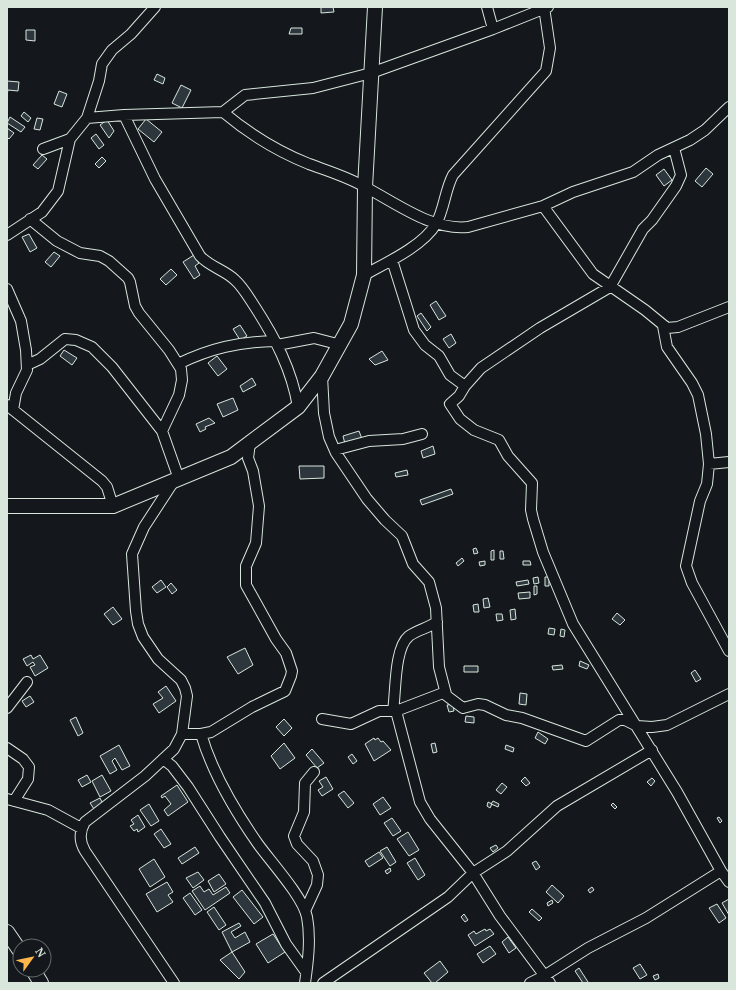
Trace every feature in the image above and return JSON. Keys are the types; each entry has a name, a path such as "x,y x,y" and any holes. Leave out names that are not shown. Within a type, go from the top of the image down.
{"street":[{"path":"7,235 42,212 58,191 70,139 87,118 99,82 102,64 112,50 131,34 155,7"},
{"path":"7,506 113,506 176,480 231,457 298,407 322,376 352,324 364,275 365,187 375,7"},
{"path":"487,7 493,29"},
{"path":"87,118 124,115 223,112 245,95 313,88 371,73 493,29 545,8 550,48 546,71 453,175 448,184 436,224 419,241 392,260 364,275"},
{"path":"223,112 236,123 287,154 365,187 383,198 436,224 457,228 468,227 543,206 574,192 633,172 658,155 674,148 705,130 729,107"},
{"path":"124,115 155,179 200,256 209,265 235,279 250,300 276,343 294,384 298,407"},
{"path":"43,149 70,139"},
{"path":"674,148 681,175 676,186 652,220 643,229 610,287 514,344 481,368 450,405 460,419 477,433 498,439 508,456 532,483 533,519 543,552 573,624 586,647 652,750 721,871 729,882"},
{"path":"543,206 593,274 645,310 663,326 672,329 729,307"},
{"path":"30,220 62,244 80,253 100,256 124,274 130,282 135,306 139,313 181,369 182,380 179,394 162,431"},
{"path":"392,260 414,330 424,345 439,356 450,374 465,386"},
{"path":"7,289 17,310 25,334 27,365 27,370 10,408 102,481 107,487 113,506"},
{"path":"663,326 667,347 692,383 698,395 703,412 709,464 707,484 700,501 686,566 692,583 729,651"},
{"path":"27,365 40,359 65,338 70,338 86,344 100,353 162,431 176,480"},
{"path":"178,364 212,349 247,342 276,343 314,338 340,345"},
{"path":"322,376 324,413 335,450 367,498 385,520 402,536 413,564 429,582 436,608 439,667 446,694"},
{"path":"335,450 369,441 403,439 422,434"},
{"path":"182,734 201,734 211,732 252,707 285,691 292,671 286,653 276,639 246,585 246,566 256,543 259,506 253,471 248,458 250,443"},
{"path":"709,464 729,462"},
{"path":"174,983 81,844 81,828 85,822 126,792 174,749 182,734 187,696 185,688 181,680 158,659 143,637 138,624 136,611 132,554 144,527 176,480"},
{"path":"437,622 408,637 402,646 399,659 395,711 420,802 430,819 473,873 500,916 547,980"},
{"path":"7,708 27,682"},
{"path":"322,719 351,724 379,711 395,711 441,693 446,694 463,708 478,704 485,705 506,715 522,718 584,741 588,740 619,720 626,720 637,726 652,727 667,725 729,694"},
{"path":"201,734 217,774 231,800 256,842 298,898 305,911 308,928 305,983"},
{"path":"7,748 23,759 29,767 28,779 11,800 48,810 81,828"},
{"path":"323,983 448,897 473,873 507,851 557,806 652,750"},
{"path":"163,759 172,766 188,787 265,903 286,944 306,972"},
{"path":"305,911 317,885 318,875 313,861 297,844 294,836 304,812 305,783 314,772"},
{"path":"530,983 547,980 588,948 646,918 721,871"}],"building":[{"path":"321,7 333,7 334,12 321,13"},
{"path":"291,28 302,28 302,34 289,34"},
{"path":"26,30 35,30 35,41 26,40"},
{"path":"157,74 165,78 163,84 154,80"},
{"path":"7,81 19,82 18,91 8,90 7,95"},
{"path":"181,85 191,90 182,108 172,103"},
{"path":"59,91 67,94 62,107 54,104"},
{"path":"24,112 31,118 28,122 21,116"},
{"path":"10,117 25,127 21,132 7,123"},
{"path":"37,118 43,119 40,130 34,129"},
{"path":"146,119 162,132 154,142 138,129"},
{"path":"107,120 114,131 109,138 100,125"},
{"path":"7,128 14,133 9,139 7,137"},
{"path":"96,134 104,145 99,149 91,138"},
{"path":"42,155 47,159 38,169 33,165"},
{"path":"102,157 106,161 99,168 95,164"},
{"path":"706,168 713,174 702,187 695,181"},
{"path":"664,169 672,180 664,186 656,175"},
{"path":"29,234 37,248 30,252 22,237"},
{"path":"54,252 60,256 51,267 45,262"},
{"path":"194,255 199,263 195,266 200,275 194,279 183,262"},
{"path":"171,269 177,275 166,285 160,279"},
{"path":"436,301 446,316 439,320 430,305"},
{"path":"421,313 431,327 427,331 417,316"},
{"path":"240,325 247,336 240,340 233,329"},
{"path":"451,334 456,343 449,348 443,339"},
{"path":"64,350 77,358 72,365 60,356"},
{"path":"382,351 388,360 375,365 369,359"},
{"path":"217,356 227,369 218,376 208,363"},
{"path":"252,378 256,385 243,392 240,386"},
{"path":"233,398 238,410 223,417 217,404"},
{"path":"209,418 215,423 205,427 206,429 200,432 196,424"},
{"path":"359,431 362,439 345,444 343,436"},
{"path":"433,446 435,454 423,458 421,451"},
{"path":"299,466 324,466 324,478 300,479"},
{"path":"407,470 408,475 396,477 395,473"},
{"path":"451,489 453,494 422,505 420,500"},
{"path":"476,548 478,553 474,554 473,549"},
{"path":"494,550 494,560 491,560 491,551"},
{"path":"500,551 503,551 504,559 500,559"},
{"path":"462,558 464,561 458,566 456,563"},
{"path":"485,561 485,565 480,566 479,562"},
{"path":"523,561 530,561 531,565 523,565"},
{"path":"538,577 539,583 534,584 533,578"},
{"path":"545,577 549,577 549,586 545,586"},
{"path":"161,580 166,587 157,593 152,587"},
{"path":"528,580 529,584 517,586 516,582"},
{"path":"171,583 177,590 172,594 167,587"},
{"path":"534,586 537,586 537,594 534,595"},
{"path":"530,592 530,598 519,599 518,593"},
{"path":"488,598 490,607 484,608 483,599"},
{"path":"478,604 479,612 474,612 473,605"},
{"path":"113,607 122,619 113,625 104,614"},
{"path":"515,609 516,619 511,620 510,610"},
{"path":"617,613 625,620 620,625 612,619"},
{"path":"496,614 502,614 503,620 497,621"},
{"path":"549,628 555,629 554,635 548,634"},
{"path":"561,629 565,630 564,637 560,636"},
{"path":"245,648 253,665 238,674 227,657"},
{"path":"31,655 33,659 40,655 48,668 35,676 30,667 35,665 33,662 27,666 23,659"},
{"path":"580,661 589,665 587,669 579,666"},
{"path":"562,665 563,669 553,670 552,666"},
{"path":"464,666 478,666 478,672 464,672"},
{"path":"695,670 701,679 696,682 691,673"},
{"path":"166,686 176,701 159,713 153,704 163,698 158,692"},
{"path":"520,693 527,694 526,705 519,704"},
{"path":"30,696 34,702 26,707 22,701"},
{"path":"453,704 454,711 449,712 447,705"},
{"path":"466,716 474,717 474,723 465,722"},
{"path":"76,717 83,733 78,736 70,720"},
{"path":"284,719 292,728 284,736 276,727"},
{"path":"538,732 548,739 545,744 535,738"},
{"path":"374,738 375,740 378,738 381,742 383,741 391,750 374,761 365,744"},
{"path":"284,743 295,758 280,769 271,756"},
{"path":"435,743 437,752 433,753 431,744"},
{"path":"119,745 130,766 122,770 115,758 112,761 117,770 110,774 100,756"},
{"path":"506,745 514,748 513,752 505,749"},
{"path":"312,749 324,763 317,768 306,755"},
{"path":"352,754 357,761 353,764 348,757"},
{"path":"87,775 91,782 82,787 78,780"},
{"path":"102,775 111,791 100,797 92,781"},
{"path":"326,777 333,789 322,796 318,790 323,787 319,781"},
{"path":"525,777 530,783 526,786 521,781"},
{"path":"652,778 655,781 651,786 647,782"},
{"path":"502,783 507,787 501,794 496,790"},
{"path":"177,785 188,802 168,816 164,810 171,804 165,796 162,798 161,796"},
{"path":"344,791 354,803 348,808 338,795"},
{"path":"383,797 391,808 380,815 373,804"},
{"path":"100,798 103,804 94,809 90,803"},
{"path":"493,801 499,804 498,807 491,804"},
{"path":"488,802 492,804 490,808 487,806"},
{"path":"613,803 617,807 615,809 611,805"},
{"path":"149,804 159,821 151,826 140,810"},
{"path":"138,815 145,827 138,832 137,829 134,831 130,826 134,824 131,820"},
{"path":"719,817 722,821 720,823 717,818"},
{"path":"392,818 401,831 393,836 384,823"},
{"path":"161,829 171,844 164,848 154,834"},
{"path":"408,832 419,850 409,856 397,839"},
{"path":"496,845 498,848 493,852 490,848"},
{"path":"195,847 199,853 182,864 178,858"},
{"path":"387,847 396,862 390,866 380,851"},
{"path":"379,852 383,858 369,867 365,861"},
{"path":"415,858 425,875 418,880 407,863"},
{"path":"154,859 165,877 150,887 139,869"},
{"path":"536,861 540,867 536,870 532,863"},
{"path":"390,868 391,871 387,874 385,871"},
{"path":"198,872 204,880 193,888 186,878"},
{"path":"219,874 226,884 214,892 208,881"},
{"path":"167,882 173,892 168,895 173,902 157,912 146,894"},
{"path":"552,885 564,896 558,903 546,892"},
{"path":"200,886 204,892 209,889 213,895 226,887 230,893 205,910 192,891"},
{"path":"592,887 594,890 590,893 588,890"},
{"path":"242,890 263,917 254,924 233,897"},
{"path":"190,893 202,910 195,915 183,898"},
{"path":"729,899 729,915 722,903"},
{"path":"552,900 553,903 548,906 547,903"},
{"path":"717,904 726,918 719,923 709,908"},
{"path":"214,907 226,925 219,930 207,912"},
{"path":"532,909 542,918 539,921 529,912"},
{"path":"464,914 468,920 465,922 461,917"},
{"path":"239,923 241,926 231,932 235,938 245,932 250,942 232,952 222,932"},
{"path":"485,929 486,931 490,929 494,934 475,946 468,935 474,931 476,934"},
{"path":"273,934 285,952 268,963 256,944"},
{"path":"508,937 516,948 509,953 502,942"},
{"path":"490,946 496,954 483,963 477,954"},
{"path":"232,952 245,972 239,979 220,960"},
{"path":"440,961 448,972 435,983 432,983 424,973"},
{"path":"640,964 647,975 640,979 633,968"},
{"path":"579,968 588,982 587,983 583,983 575,971"},
{"path":"658,974 659,978 655,980 653,976"}]}
